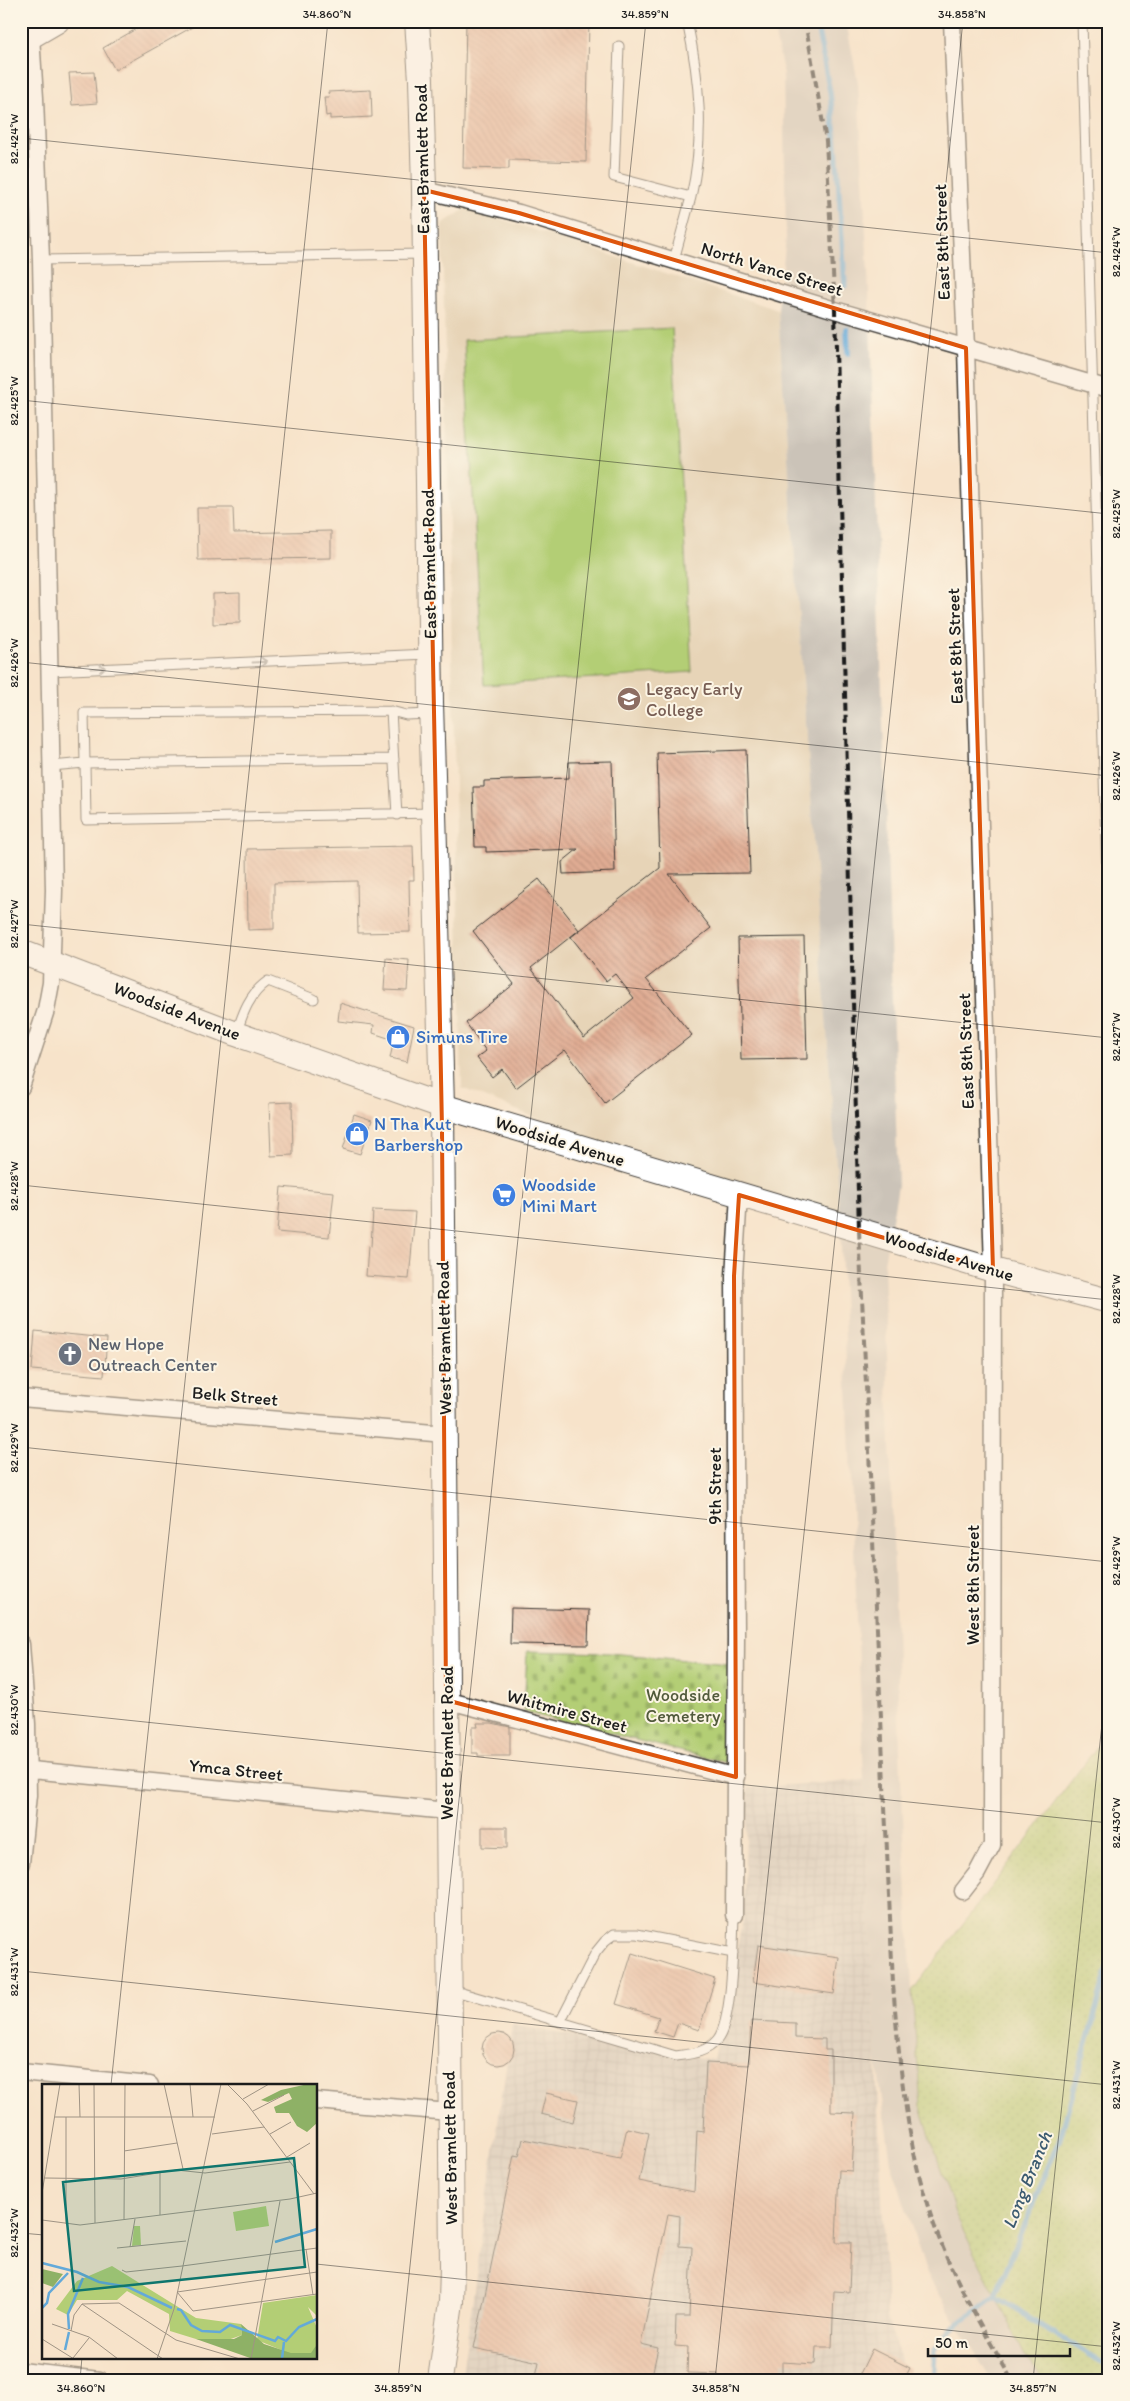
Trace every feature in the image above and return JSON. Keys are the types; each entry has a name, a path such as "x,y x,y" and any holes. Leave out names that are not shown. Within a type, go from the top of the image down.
{"street":[{"path":"21,1087 46,1010 50,983 54,890 35,98 26,39 57,21"},
{"name":"East Bramlett Road","path":"417,21 421,80 424,190 431,714 442,1106"},
{"name":"East 8th Street","path":"952,21 966,348 993,1270"},
{"name":"North Vance Street","path":"424,190 519,213 966,348 1109,389"},
{"name":"Woodside Avenue","path":"21,952 236,1034 442,1106 993,1270 1109,1301"},
{"name":"West Bramlett Road","path":"440,2380 450,2302 452,2267 442,1106"},
{"name":"9th Street","path":"734,1915 736,1777 734,1276 739,1195"},
{"name":"West 8th Street","path":"963,1891 977,1873 992,1846 993,1270"},
{"name":"Belk Street","path":"21,1398 445,1434"},
{"path":"21,1644 27,1724 24,1769 28,1795 21,1863"},
{"name":"Whitmire Street","path":"446,1700 736,1777"},
{"name":"Ymca Street","path":"24,1769 447,1811"},
{"path":"21,2072 140,2084"},
{"path":"318,2101 450,2112"},
{"path":"21,2371 99,2380"}],"lane":[{"path":"674,260 691,197 700,145 697,71 687,21"},
{"path":"1082,21 1109,948"},
{"path":"619,46 614,177 691,197"},
{"path":"40,260 424,254"},
{"path":"49,671 430,654"},
{"path":"391,711 397,814"},
{"path":"431,714 406,715 391,711 84,713 86,820 434,813"},
{"path":"52,766 85,763 394,759"},
{"path":"236,1034 251,997 256,990 268,981 314,999"},
{"path":"449,1989 676,2056 707,2050 718,2039 724,2025 733,1953 734,1915"},
{"path":"560,2022 596,1952 614,1934 637,1934 733,1953"}],"highlighted area":[{"path":"424,190 519,213 966,348 993,1270 739,1195 734,1276 736,1777 446,1700 442,1129"}],"shaded area":[{"path":"772,21 846,21 858,83 869,292 898,1186 884,1263 901,1779 912,1991 921,2107 955,2213 1026,2358 1045,2380 991,2380 926,2272 891,2162 876,2058 840,1223 778,310 786,238 783,71"},
{"name":"Legacy Early College","path":"467,208 778,310 840,1223 673,1173 462,1088 442,224"},
{"path":"864,1780 887,2317 905,2376 904,2380 461,2380 512,2025 713,2060 743,1919 748,1788"}],"green space":[{"path":"672,328 692,672 484,685 464,340"},
{"name":"Woodside Cemetery","path":"527,1651 610,1653 729,1664 728,1763 524,1712"},
{"path":"1109,1731 1109,2380 1045,2380 1026,2358 955,2213 921,2107 912,1991"}],"building":[{"path":"150,21 203,21 115,70 103,48"},
{"path":"466,21 589,21 586,162 509,160 509,169 463,168"},
{"path":"94,72 97,103 72,105 69,73"},
{"path":"371,90 372,117 330,119 330,115 326,116 324,97 329,97 328,92"},
{"path":"197,508 233,508 234,533 331,531 331,558 198,560"},
{"path":"240,593 240,623 213,624 213,594"},
{"path":"746,750 750,873 669,874 711,928 646,979 692,1035 605,1103 565,1050 516,1088 502,1069 492,1077 477,1058 486,1051 466,1023 514,984 473,931 539,879 579,930 531,968 584,1038 634,998 615,974 606,981 571,937 660,868 657,753"},
{"path":"612,761 615,872 563,874 562,862 578,849 486,852 486,847 475,847 473,787 484,787 484,781 569,778 569,762"},
{"path":"413,846 414,880 409,880 410,932 358,933 357,881 274,883 274,929 248,930 247,849"},
{"path":"804,937 807,1059 741,1060 738,938"},
{"path":"386,958 409,960 407,991 384,990"},
{"name":"Simuns Tire","path":"340,1003 414,1026 407,1062 390,1058 394,1040 373,1033 374,1025 338,1021"},
{"path":"292,1102 293,1155 271,1156 269,1103"},
{"name":"N Tha Kut Barbershop","path":"354,1114 372,1120 360,1154 343,1149"},
{"path":"281,1187 334,1192 329,1237 277,1232"},
{"path":"373,1210 415,1212 409,1279 366,1276 368,1246 371,1247"},
{"name":"New Hope Outreach Center","path":"35,1331 107,1338 104,1376 32,1370"},
{"path":"511,1608 589,1610 588,1645 510,1644"},
{"path":"477,1723 492,1723 510,1727 510,1756 478,1756 478,1753 472,1753 472,1727 478,1727"},
{"path":"482,1827 507,1827 507,1848 482,1847"},
{"path":"758,1945 839,1957 834,1994 753,1982"},
{"path":"632,1953 715,1979 699,2030 678,2023 673,2037 654,2031 659,2017 616,2004"},
{"path":"751,2021 795,2023 795,2038 825,2039 825,2050 831,2050 831,2112 855,2113 852,2171 839,2170 836,2242 851,2242 849,2292 834,2291 832,2347 816,2347 815,2364 782,2362 782,2380 718,2380 718,2374 687,2373 688,2347 675,2346 676,2317 689,2317 692,2247 679,2246 680,2216 668,2214 641,2344 658,2348 651,2380 535,2380 539,2362 474,2348 514,2155 519,2156 523,2139 620,2158 627,2128 649,2133 639,2181 694,2192 697,2131 703,2132 706,2063 749,2065"},
{"path":"498,2033 504,2034 509,2038 513,2043 513,2055 509,2060 504,2064 498,2065 492,2064 487,2060 483,2055 482,2049 483,2043 487,2038 492,2034"},
{"path":"546,2093 578,2100 573,2122 541,2114"},
{"path":"872,2349 910,2368 904,2380 857,2380"}],"waterway":[{"path":"816,21 830,92 836,145 845,286"},
{"path":"847,329 848,353"},
{"name":"Long Branch","path":"933,2380 935,2351 947,2332 995,2297 1060,2138 1109,1964"},
{"path":"995,2297 1109,2367"}],"railway":[{"path":"805,21 826,141 835,310 859,1230 893,1984 903,2084 921,2184 943,2248 958,2282 1012,2380"}],"place":[{"name":"Legacy Early College","path":"629,699"},
{"name":"Simuns Tire","path":"398,1037"},
{"name":"N Tha Kut Barbershop","path":"357,1134"},
{"name":"Woodside Mini Mart","path":"504,1195"},
{"name":"New Hope Outreach Center","path":"70,1354"}]}
